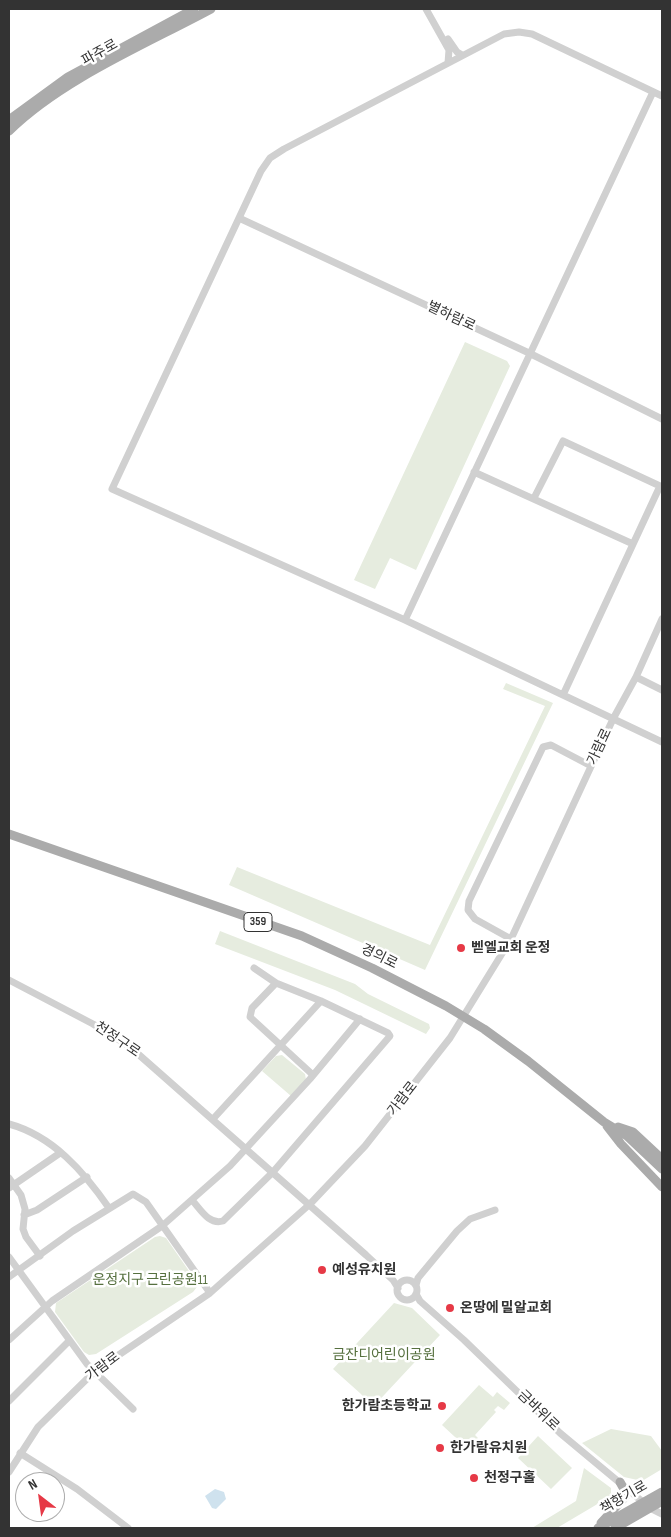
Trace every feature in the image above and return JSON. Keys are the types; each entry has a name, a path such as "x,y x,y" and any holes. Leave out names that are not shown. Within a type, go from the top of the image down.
{"main road":[{"name":"파주로","path":"9,120 70,81 194,9"},
{"name":"파주로","path":"119,54 211,9"},
{"name":"파주로","path":"9,131 70,81"},
{"name":"경의로","path":"9,830 43,846"},
{"name":"경의로","path":"9,834 302,936 372,968 464,1017 528,1060 604,1122 627,1136 662,1169"},
{"path":"604,1122 634,1132 662,1159"},
{"path":"604,1122 621,1144 662,1187"},
{"path":"597,1528 624,1501 625,1491 620,1482"},
{"name":"책향기로","path":"615,1528 662,1492"},
{"name":"책향기로","path":"597,1528 647,1505 662,1501"}],"street":[{"path":"426,9 449,50 448,63"},
{"path":"432,9 452,46 462,55"},
{"path":"662,96 532,34 519,32 504,34 284,148 270,158 260,171 112,489 404,620 662,742"},
{"path":"404,620 653,92"},
{"name":"별하람로","path":"239,218 529,353 662,419"},
{"path":"534,498 563,441 660,486 563,695"},
{"path":"474,472 633,544"},
{"name":"가람로","path":"9,1472 38,1427 95,1371 210,1293 310,1204 365,1146 464,1017 511,939 613,719 636,677 662,619"},
{"path":"636,677 662,690"},
{"path":"511,939 473,917 468,910 469,901 543,747 551,745 591,766"},
{"path":"192,1200 209,1220 220,1222 273,1172 389,1040 388,1033 321,1001 276,983 254,968"},
{"name":"천정구로","path":"9,980 93,1024 129,1046 310,1204"},
{"path":"276,983 249,1013 250,1017 314,1076"},
{"path":"213,1119 321,1001"},
{"path":"9,1340 46,1307 162,1226 248,1149 314,1076 360,1019"},
{"path":"9,1124 30,1132 60,1152 87,1177 109,1208"},
{"path":"40,1256 26,1237 23,1229 25,1209 21,1195 11,1183 60,1152"},
{"path":"24,1215 37,1210 87,1177"},
{"path":"9,1277 109,1208 133,1194 146,1202 210,1293"},
{"path":"310,1204 400,1285 415,1290 470,1219 494,1210"},
{"path":"9,1257 69,1341 95,1371 133,1409"},
{"name":"금바위로","path":"400,1285 400,1297 415,1290 560,1433 647,1505 662,1514"},
{"path":"9,1400 69,1341"},
{"path":"20,1453 77,1489 128,1528"}],"green space":[{"path":"465,342 507,361 510,366 416,570 390,558 375,589 354,580"},
{"path":"506,683 553,703 425,970 229,885 237,867 430,945 545,706 503,689"},
{"path":"220,931 355,984 368,994 429,1024 430,1028 426,1034 335,990 215,944"},
{"path":"282,1055 305,1074 306,1080 291,1096 262,1071 276,1056"},
{"name":"운정지구 근린공원11","path":"155,1237 166,1238 196,1281 197,1287 193,1292 96,1354 89,1355 84,1352 55,1312 56,1303"},
{"name":"금잔디어린이공원","path":"394,1303 412,1308 440,1335 372,1408 361,1394 333,1369"},
{"path":"479,1385 493,1397 497,1392 510,1403 504,1410 498,1406 494,1410 496,1412 475,1435 478,1438 468,1449 442,1425"},
{"path":"611,1429 651,1436 662,1451 662,1469 642,1481 624,1477 582,1443"},
{"path":"538,1436 572,1468 551,1489 518,1458"},
{"path":"584,1468 611,1488 611,1496 557,1528 532,1528 576,1501"}],"water":[{"path":"215,1489 224,1492 226,1499 216,1509 212,1508 205,1496"}],"place":[{"name":"벧엘교회 운정","path":"461,948"},
{"name":"예성유치원","path":"322,1270"},
{"name":"온땅에 밀알교회","path":"450,1308"},
{"name":"한가람초등학교","path":"442,1406"},
{"name":"한가람유치원","path":"440,1448"},
{"name":"천정구홀","path":"474,1478"}]}
